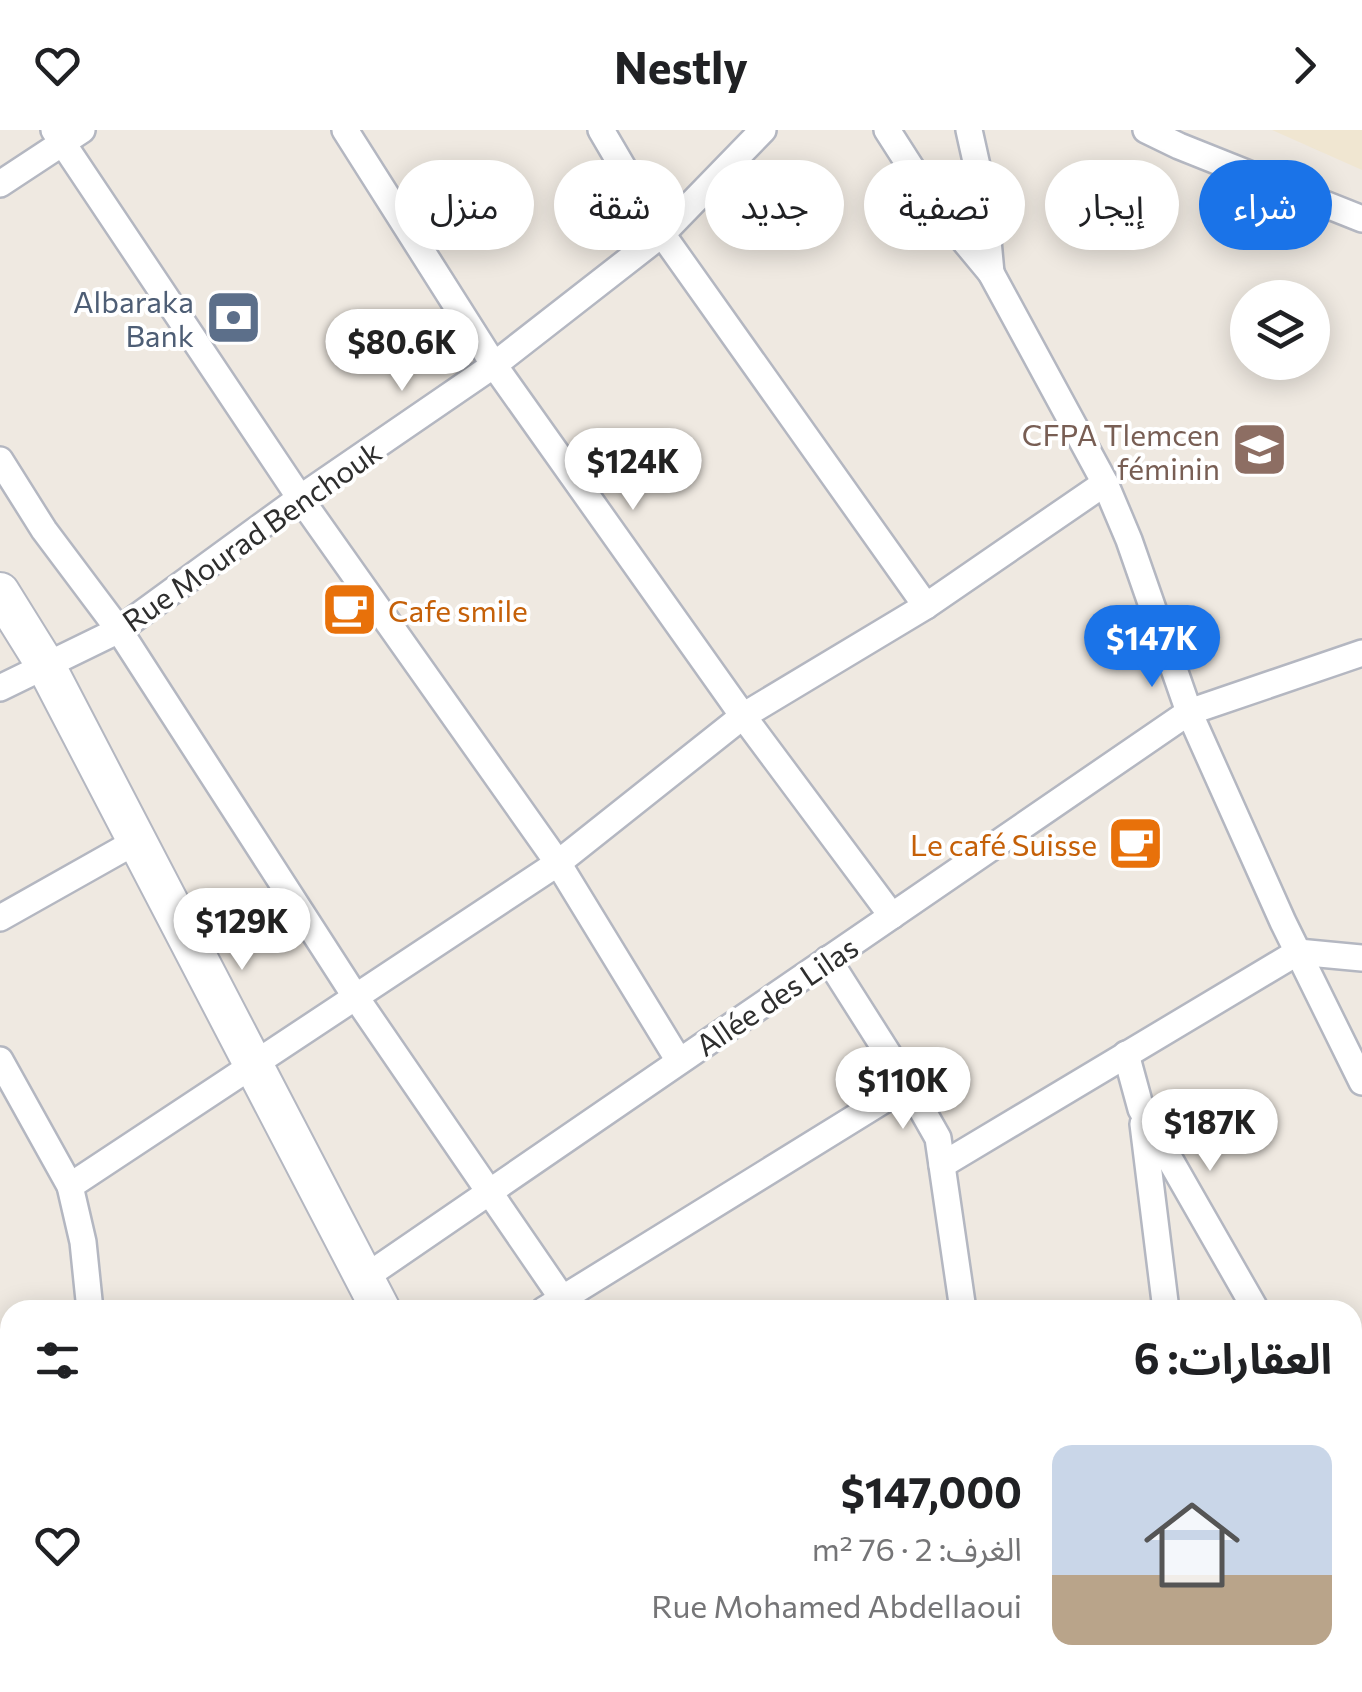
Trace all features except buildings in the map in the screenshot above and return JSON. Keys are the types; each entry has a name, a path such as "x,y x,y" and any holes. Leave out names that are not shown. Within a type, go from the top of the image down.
{"main road":[{"path":"0,592 46,666 372,1294"}],"street":[{"path":"346,130 494,364 743,716 892,916"},
{"path":"602,130 619,160"},
{"name":"Rue Mourad Benchouk","path":"685,210 762,130"},
{"path":"886,130 937,208 990,273 1105,482 1189,712 1362,1082"},
{"path":"969,130 984,198 990,273"},
{"path":"1146,130 1362,219"},
{"path":"0,184 66,135 300,498 558,864 679,1061"},
{"name":"Rue Mourad Benchouk","path":"0,688 119,630 494,364 641,250"},
{"path":"673,250 926,606"},
{"path":"0,460 44,530 119,630 356,996 490,1191 551,1300"},
{"path":"70,1186 558,864 743,716 926,606 1105,482"},
{"name":"Allée des Lilas","path":"372,1294 490,1191 1189,712 1362,653"},
{"path":"0,918 136,842"},
{"path":"942,1165 1298,952 1362,958"},
{"path":"828,959 938,1138 962,1300"},
{"path":"1126,1054 1141,1109 1165,1300"},
{"path":"0,1060 70,1186 83,1242 89,1300"},
{"path":"562,1300 908,1085"},
{"path":"1141,1109 1250,1300"}],"shaded area":[{"path":"1272,130 1362,130 1362,170"}],"place":[{"name":"Albaraka Bank","path":"233,317"},
{"name":"CFPA Tlemcen féminin","path":"1259,450"},
{"name":"Cafe smile","path":"349,609"},
{"name":"Le café Suisse","path":"1136,843"}]}
